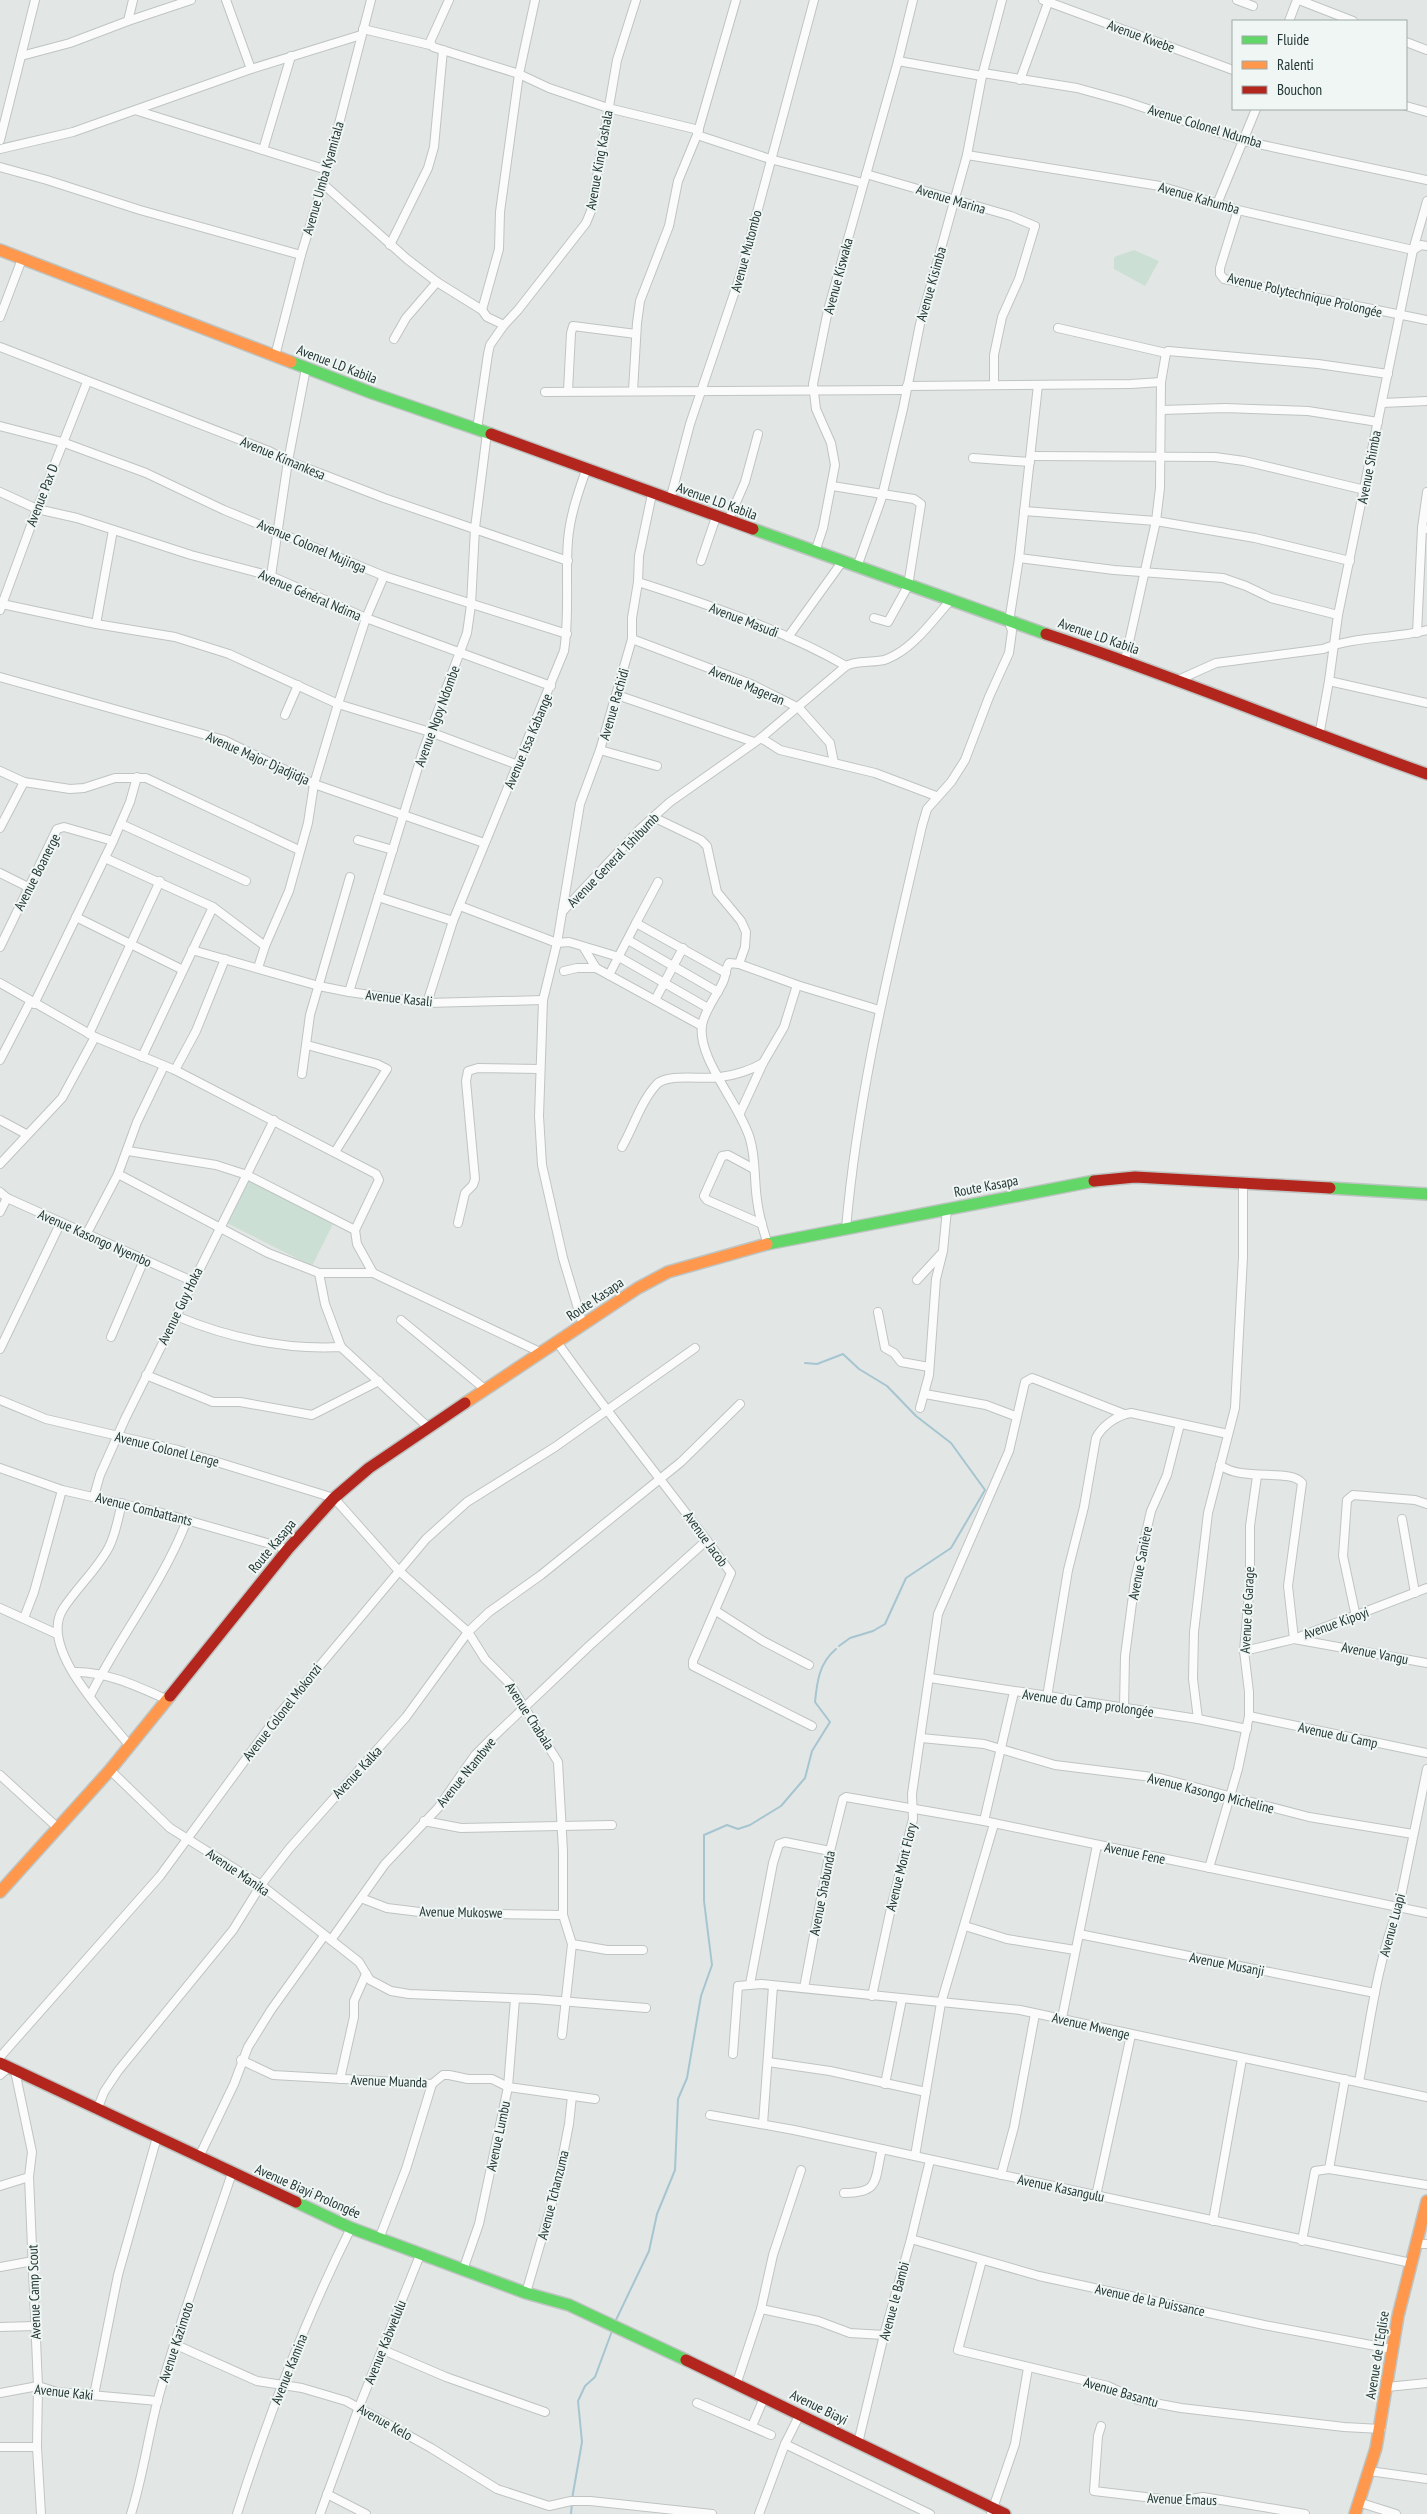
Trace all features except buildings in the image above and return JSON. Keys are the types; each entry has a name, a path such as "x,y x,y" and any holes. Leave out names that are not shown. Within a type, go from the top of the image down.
{"street":[{"path":"0,140 35,0"},
{"path":"128,22 133,0"},
{"path":"21,56 70,43 191,0"},
{"path":"226,0 251,69"},
{"name":"Avenue Umba Kyamitala","path":"275,356 301,255 327,170 371,0"},
{"path":"430,45 449,0"},
{"path":"482,310 499,249 500,212 518,74 535,0"},
{"name":"Avenue King Kashala","path":"482,431 490,345 586,223 596,193 617,60 636,0"},
{"path":"633,391 640,301 670,226 678,181 698,132 736,0"},
{"name":"Avenue Mutombo","path":"670,500 701,391 740,276 814,0"},
{"name":"Avenue Kiswaka","path":"815,552 832,486 834,456 816,409 812,384 828,310 898,61 913,0"},
{"name":"Avenue Kisimba","path":"857,567 882,494 920,324 967,155 983,74 1002,0"},
{"path":"1237,0 1253,6"},
{"path":"1289,20 1298,0 1350,20"},
{"path":"1020,80 1047,1"},
{"name":"Avenue Kwebe","path":"1047,1 1232,70"},
{"path":"0,149 73,132 362,32 430,45 518,74 549,88 608,108 698,132 770,160 863,183"},
{"path":"1407,42 1427,50"},
{"path":"390,245 430,161 439,111 443,50"},
{"path":"262,150 291,56"},
{"name":"Avenue Colonel Ndumba","path":"898,61 1020,80 1054,83 1096,93 1244,140 1427,180"},
{"path":"1407,106 1427,112"},
{"path":"138,110 327,170"},
{"path":"1217,204 1256,110"},
{"name":"Avenue Kahumba","path":"967,155 1160,186 1238,210 1413,250 1421,245 1427,246"},
{"path":"0,168 48,180 164,217 301,255"},
{"name":"Avenue Marina","path":"866,174 1011,216 1035,226 1019,278 1002,317 994,355 994,385"},
{"path":"322,183 390,245 437,282 482,310 487,316 504,325"},
{"name":"Avenue Shimba","path":"1318,736 1330,681 1338,615 1413,250 1427,201"},
{"name":"Avenue Polytechnique Prolongée","path":"1238,210 1220,268 1220,274 1224,279 1399,316 1427,320"},
{"name":"Avenue LD Kabila","path":"0,250 108,290 306,368 950,601 1125,660 1318,736 1427,774"},
{"path":"0,317 22,259"},
{"path":"394,339 406,318 437,282"},
{"path":"568,391 573,326 636,334"},
{"path":"1058,328 1166,353 1168,351 1318,364 1388,374"},
{"name":"Avenue Kimankesa","path":"0,347 274,453 288,461 384,498 568,561"},
{"path":"1125,660 1156,521 1162,456 1161,382 1166,353"},
{"path":"271,576 288,461 306,368"},
{"name":"Avenue Pax D","path":"1,607 62,442 87,382"},
{"path":"545,392 813,391 1161,382"},
{"path":"846,1229 852,1158 879,1010 922,826 927,809 936,796 951,782 965,760 989,697 1009,652 1012,632 1009,622 1019,558 1038,385"},
{"path":"1382,403 1427,401"},
{"path":"1162,410 1225,408 1308,411 1378,422"},
{"path":"0,426 62,442"},
{"name":"Avenue Ngoy Ndombe","path":"349,992 430,732 468,633 482,431"},
{"path":"728,521 745,482 758,434"},
{"name":"Avenue Colonel Mujinga","path":"62,442 146,473 384,576 567,634"},
{"path":"973,458 1031,459 1162,456 1244,461 1365,490"},
{"name":"Avenue Issa Kabange","path":"427,1003 453,922 564,651 567,634 568,561 572,518 586,470"},
{"path":"832,486 914,498 921,504 908,586 888,622 874,618"},
{"name":"Avenue Général Ndima","path":"0,492 37,509 113,530 191,555 271,576 366,618 551,686"},
{"path":"1416,633 1427,492"},
{"name":"Avenue Rachidi","path":"562,912 580,804 600,750 632,639 632,613 638,582 639,556 652,494"},
{"path":"1024,511 1156,521 1255,538 1350,561"},
{"path":"701,561 716,517"},
{"path":"96,624 113,530"},
{"path":"1019,558 1145,573 1223,578 1271,598 1338,615"},
{"path":"788,637 842,562"},
{"path":"258,968 265,946 289,891 308,823 314,784 338,704 366,618 384,576"},
{"name":"Avenue Masudi","path":"638,582 788,637 846,666"},
{"path":"846,666 855,663 880,661 901,652 950,601"},
{"path":"1,607 175,637 229,654 338,704 430,732 518,765"},
{"path":"1178,680 1211,664 1323,649 1335,644 1427,630"},
{"name":"Avenue Mageran","path":"632,639 750,684 798,708 830,743 834,763"},
{"name":"Avenue General Tshibumb","path":"583,1325 563,1258 542,1165 540,1138 543,1000 557,943 562,912 670,802 758,740 846,666"},
{"name":"Avenue Major Djadjidja","path":"0,677 224,740 314,784 484,843"},
{"path":"1330,681 1427,703"},
{"path":"285,715 298,685"},
{"path":"617,695 758,740 780,750 875,773 936,796"},
{"path":"600,750 657,766"},
{"path":"0,771 24,782 77,789 116,778 137,777 154,780 299,850"},
{"path":"0,1060 32,1003 105,858 137,777"},
{"path":"0,828 24,782"},
{"path":"653,818 701,840 707,846 718,892 741,921 746,932 746,942 739,964"},
{"path":"120,824 246,881"},
{"name":"Avenue Boanerge","path":"0,947 58,829 61,827 113,841"},
{"path":"358,840 393,850"},
{"path":"105,858 160,881 213,907 265,946"},
{"path":"0,873 28,887"},
{"path":"302,1074 310,1014 350,877"},
{"path":"0,1164 26,1134 62,1098 160,881"},
{"path":"609,975 658,882"},
{"path":"378,897 453,922"},
{"path":"460,906 557,943 568,942 618,957 708,1008"},
{"path":"142,1057 213,907"},
{"path":"76,917 183,970"},
{"path":"636,923 726,973"},
{"path":"628,940 718,992"},
{"path":"584,948 596,968"},
{"path":"655,1000 683,948"},
{"name":"Avenue Kasali","path":"192,950 319,986 349,992 427,1003 543,1000"},
{"path":"175,1070 196,1031 225,959"},
{"path":"768,1244 757,1200 751,1141 740,1113 706,1058 702,1026 708,1008 718,992 729,963 739,964 797,985 879,1010"},
{"path":"564,972 578,968 596,968 702,1026"},
{"path":"0,983 32,1003 92,1035 175,1070 379,1176 368,1206 355,1230 357,1244 373,1273"},
{"path":"740,1113 763,1063 784,1027 797,985"},
{"path":"307,1045 377,1064 387,1069 335,1152"},
{"path":"622,1148 640,1110 661,1080 668,1078 719,1078 746,1072 763,1063"},
{"path":"87,1233 118,1174 128,1152 137,1122 164,1066"},
{"path":"458,1223 463,1197 473,1185 475,1179 466,1081 468,1071 478,1068 540,1069"},
{"path":"0,1120 26,1134"},
{"name":"Avenue Guy Hoka","path":"94,1496 117,1436 146,1374 274,1120"},
{"path":"128,1152 216,1165 247,1174 355,1230"},
{"path":"754,1169 728,1155 722,1156 704,1198 762,1224"},
{"path":"118,1174 268,1253 319,1274 373,1273 540,1352"},
{"name":"Route Kasapa","path":"0,1892 110,1770 288,1549 334,1498 369,1468 540,1352 638,1288 668,1272 712,1258 768,1244 1078,1183 1135,1177 1427,1194"},
{"path":"1198,1719 1193,1679 1194,1632 1208,1513 1235,1408 1238,1376 1243,1183"},
{"name":"Avenue Kasongo Nyembo","path":"0,1192 7,1198 192,1281"},
{"path":"0,1212 7,1198"},
{"path":"920,1408 925,1394 929,1367 936,1279 943,1251 947,1209"},
{"path":"0,1350 61,1222"},
{"path":"917,1280 943,1251"},
{"path":"110,1337 144,1260"},
{"path":"319,1274 325,1304 341,1348 379,1380 429,1428"},
{"path":"878,1312 885,1348 894,1353 901,1362 929,1367"},
{"path":"176,1316 238,1338 275,1344 341,1348"},
{"path":"401,1320 486,1390"},
{"name":"Avenue Jacob","path":"557,1342 606,1412 661,1478 731,1573 693,1661 693,1666 812,1726"},
{"name":"Avenue Colonel Mokonzi","path":"0,2058 160,1876 276,1718 398,1570 426,1539 467,1502 489,1487 509,1478 696,1348"},
{"path":"146,1374 213,1402 240,1402 312,1415 379,1380"},
{"name":"Avenue Mont Flory","path":"872,1996 913,1819 912,1794 938,1614 952,1578 999,1476 1012,1438 1015,1416 1025,1382 1032,1378 1124,1414"},
{"path":"925,1394 986,1405 1015,1416"},
{"name":"Avenue Colonel Lenge","path":"0,1400 46,1419 178,1450 334,1498"},
{"name":"Avenue Kalka","path":"97,2110 104,2092 118,2071 233,1930 261,1885 310,1823 406,1718 468,1632 489,1612 541,1575 681,1462 740,1404"},
{"path":"1046,1697 1068,1570 1084,1507 1096,1438 1100,1430 1124,1414 1131,1413 1228,1434"},
{"name":"Avenue Sanière","path":"1124,1708 1125,1656 1135,1580 1151,1511 1168,1475 1180,1424"},
{"path":"1220,1465 1233,1473 1294,1477 1302,1483 1288,1586 1294,1639"},
{"name":"Avenue Combattants","path":"1,1471 62,1490 122,1503 288,1549"},
{"name":"Avenue de Garage","path":"1209,1868 1230,1798 1249,1716 1249,1692 1244,1651 1250,1583 1252,1506 1257,1476"},
{"path":"24,1618 34,1592 62,1490"},
{"path":"1356,1617 1343,1556 1347,1500 1353,1495 1415,1500 1427,1504"},
{"name":"Avenue Chabala","path":"334,1498 398,1570 468,1632 480,1652 510,1684 558,1762 560,1826 563,1851 563,1915 572,1944 562,2035"},
{"path":"122,1503 108,1548 63,1609 57,1625 57,1634 65,1658 74,1672 90,1696 129,1745"},
{"path":"1402,1519 1415,1593"},
{"path":"90,1696 100,1676 166,1568 187,1520"},
{"name":"Avenue Ntambwe","path":"199,2157 234,2084 241,2060 271,2010 327,1938 362,1898 393,1854 446,1798 475,1755 525,1706 707,1540"},
{"name":"Avenue Kipoyi","path":"1244,1651 1294,1639 1356,1617 1427,1588"},
{"path":"0,1608 57,1634"},
{"path":"716,1611 763,1641 809,1665"},
{"name":"Avenue Vangu","path":"1294,1639 1427,1663"},
{"path":"74,1672 100,1676 139,1687 168,1700"},
{"name":"Avenue du Camp prolongée","path":"930,1678 1198,1719 1247,1729"},
{"path":"984,1821 1014,1692"},
{"name":"Avenue du Camp","path":"1249,1716 1427,1753"},
{"name":"Avenue Kasongo Micheline","path":"921,1738 984,1744 1055,1765 1160,1778 1230,1798 1309,1817 1413,1834"},
{"name":"Avenue Luapi","path":"1359,2082 1375,1993 1391,1926 1399,1906 1427,1769"},
{"name":"Avenue Manika","path":"110,1770 170,1828 261,1885 360,1962 370,1980 400,1993 567,2001 646,2008"},
{"path":"0,1775 58,1828"},
{"name":"Avenue Fene","path":"843,1799 846,1797 984,1821 1427,1913"},
{"name":"Avenue Shabunda","path":"804,1988 830,1850 843,1799"},
{"path":"424,1821 462,1828 612,1825"},
{"path":"915,2156 942,2003 994,1824"},
{"path":"733,2054 738,1986 750,1984 773,1863 779,1844 785,1842 830,1850"},
{"path":"1062,2018 1098,1845"},
{"name":"Avenue Mukoswe","path":"362,1898 387,1908 428,1912 563,1915"},
{"path":"965,1926 1007,1939 1075,1950"},
{"name":"Avenue Musanji","path":"1079,1934 1375,1993"},
{"path":"572,1944 607,1950 643,1950"},
{"path":"340,2079 354,2017 354,2002 366,1974"},
{"name":"Avenue Mwenge","path":"750,1984 997,2007 1062,2018 1131,2035 1427,2097"},
{"path":"763,2124 773,1986"},
{"name":"Avenue Lumbu","path":"463,2270 479,2224 508,2087 515,1999"},
{"path":"885,2084 902,1999"},
{"path":"1001,2175 1014,2127 1035,2014"},
{"path":"1096,2196 1131,2035"},
{"path":"1213,2221 1242,2059"},
{"name":"Avenue Muanda","path":"241,2060 273,2075 432,2084 438,2078 446,2075 468,2079 492,2079 508,2087 595,2099"},
{"path":"768,2062 830,2071 926,2092"},
{"name":"Avenue Biayi Prolongée","path":"6,2069 351,2228 526,2293 569,2305 615,2328"},
{"name":"Avenue Camp Scout","path":"6,2069 32,2152 29,2177 34,2261 38,2386 37,2447 41,2514"},
{"path":"1329,2169 1345,2079"},
{"path":"379,2239 406,2169 432,2084"},
{"name":"Avenue Tchanzuma","path":"526,2293 564,2153 572,2096"},
{"name":"Avenue Kasangulu","path":"710,2115 882,2149 1411,2263"},
{"path":"94,2395 118,2276 157,2137"},
{"path":"844,2193 862,2193 870,2190 874,2184 882,2149"},
{"name":"Avenue le Bambi","path":"858,2443 884,2334 911,2240 930,2160"},
{"path":"1302,2241 1315,2171 1329,2169 1427,2184"},
{"path":"736,2385 761,2308 773,2256 801,2170"},
{"name":"Avenue Kazimoto","path":"132,2514 158,2401 174,2344 232,2173"},
{"path":"0,2186 29,2177"},
{"name":"Avenue de L'Eglise","path":"1355,2514 1381,2429 1392,2349 1411,2263 1421,2244 1427,2201"},
{"name":"Avenue Kamina","path":"237,2514 282,2384 320,2290 351,2228"},
{"name":"Avenue de la Puissance","path":"911,2240 1040,2276 1264,2325 1392,2349"},
{"name":"Avenue Kabwelulu","path":"320,2514 359,2407 420,2255"},
{"name":"Avenue Basantu","path":"982,2260 957,2350 1108,2386 1138,2400 1182,2408 1344,2427 1381,2429"},
{"path":"0,2267 34,2261"},
{"path":"761,2308 818,2321 850,2333 884,2334"},
{"path":"0,2327 36,2326"},
{"name":"Avenue Biayi","path":"615,2328 800,2414 992,2511 1005,2514"},
{"name":"Avenue Kelo","path":"174,2344 257,2380 282,2384 346,2400 497,2489 549,2506 571,2501 590,2501 655,2511 712,2514"},
{"path":"382,2350 446,2377 545,2412"},
{"path":"992,2511 1015,2444 1028,2368"},
{"path":"1387,2387 1427,2383"},
{"name":"Avenue Kaki","path":"0,2392 38,2386 57,2392 158,2401"},
{"path":"752,2426 764,2398"},
{"path":"697,2402 771,2434"},
{"path":"759,2514 785,2444 800,2414"},
{"name":"Avenue Emaus","path":"1101,2426 1098,2436 1094,2491 1179,2500 1203,2497 1305,2514"},
{"path":"785,2444 930,2514"},
{"path":"0,2448 37,2447"},
{"path":"1369,2471 1427,2479"},
{"path":"327,2494 366,2514"},
{"path":"1358,2502 1396,2514"}],"green space":[{"path":"1134,250 1159,261 1145,286 1114,269 1114,257"},
{"path":"247,1178 334,1222 312,1266 225,1222"}],"waterway":[{"path":"805,1363 817,1364 843,1354 859,1369 887,1386 916,1416 951,1443 985,1490 951,1548 906,1578 885,1624 873,1631 850,1638 839,1646"},
{"path":"615,2322 649,2251 657,2214 675,2170 678,2099 687,2078 701,1996 712,1965 704,1901 704,1835 727,1825 738,1829 750,1825 781,1806 805,1778 812,1751 830,1722 815,1702 822,1667 830,1654 836,1649"},
{"path":"572,2499 582,2442 578,2401 585,2386 595,2377 612,2331"},
{"path":"571,2514 572,2503"}],"traffic: fast":[{"path":"291,362 372,393 491,434"},
{"path":"753,529 1046,634"},
{"path":"767,1244 1094,1181"},
{"path":"1330,1188 1427,1194"},
{"path":"296,2202 351,2228 526,2293 569,2305 686,2360"}],"traffic: slow":[{"path":"0,250 291,362"},
{"path":"465,1403 638,1288 668,1272 767,1244"},
{"path":"0,1892 110,1770 170,1696"},
{"path":"1355,2514 1376,2448 1398,2316 1427,2201"}],"traffic: jam":[{"path":"491,434 753,529"},
{"path":"1046,634 1142,667 1427,774"},
{"path":"1094,1181 1135,1177 1330,1188"},
{"path":"170,1696 288,1549 334,1498 369,1468 465,1403"},
{"path":"0,2063 296,2202"},
{"path":"686,2360 1005,2514"}]}
